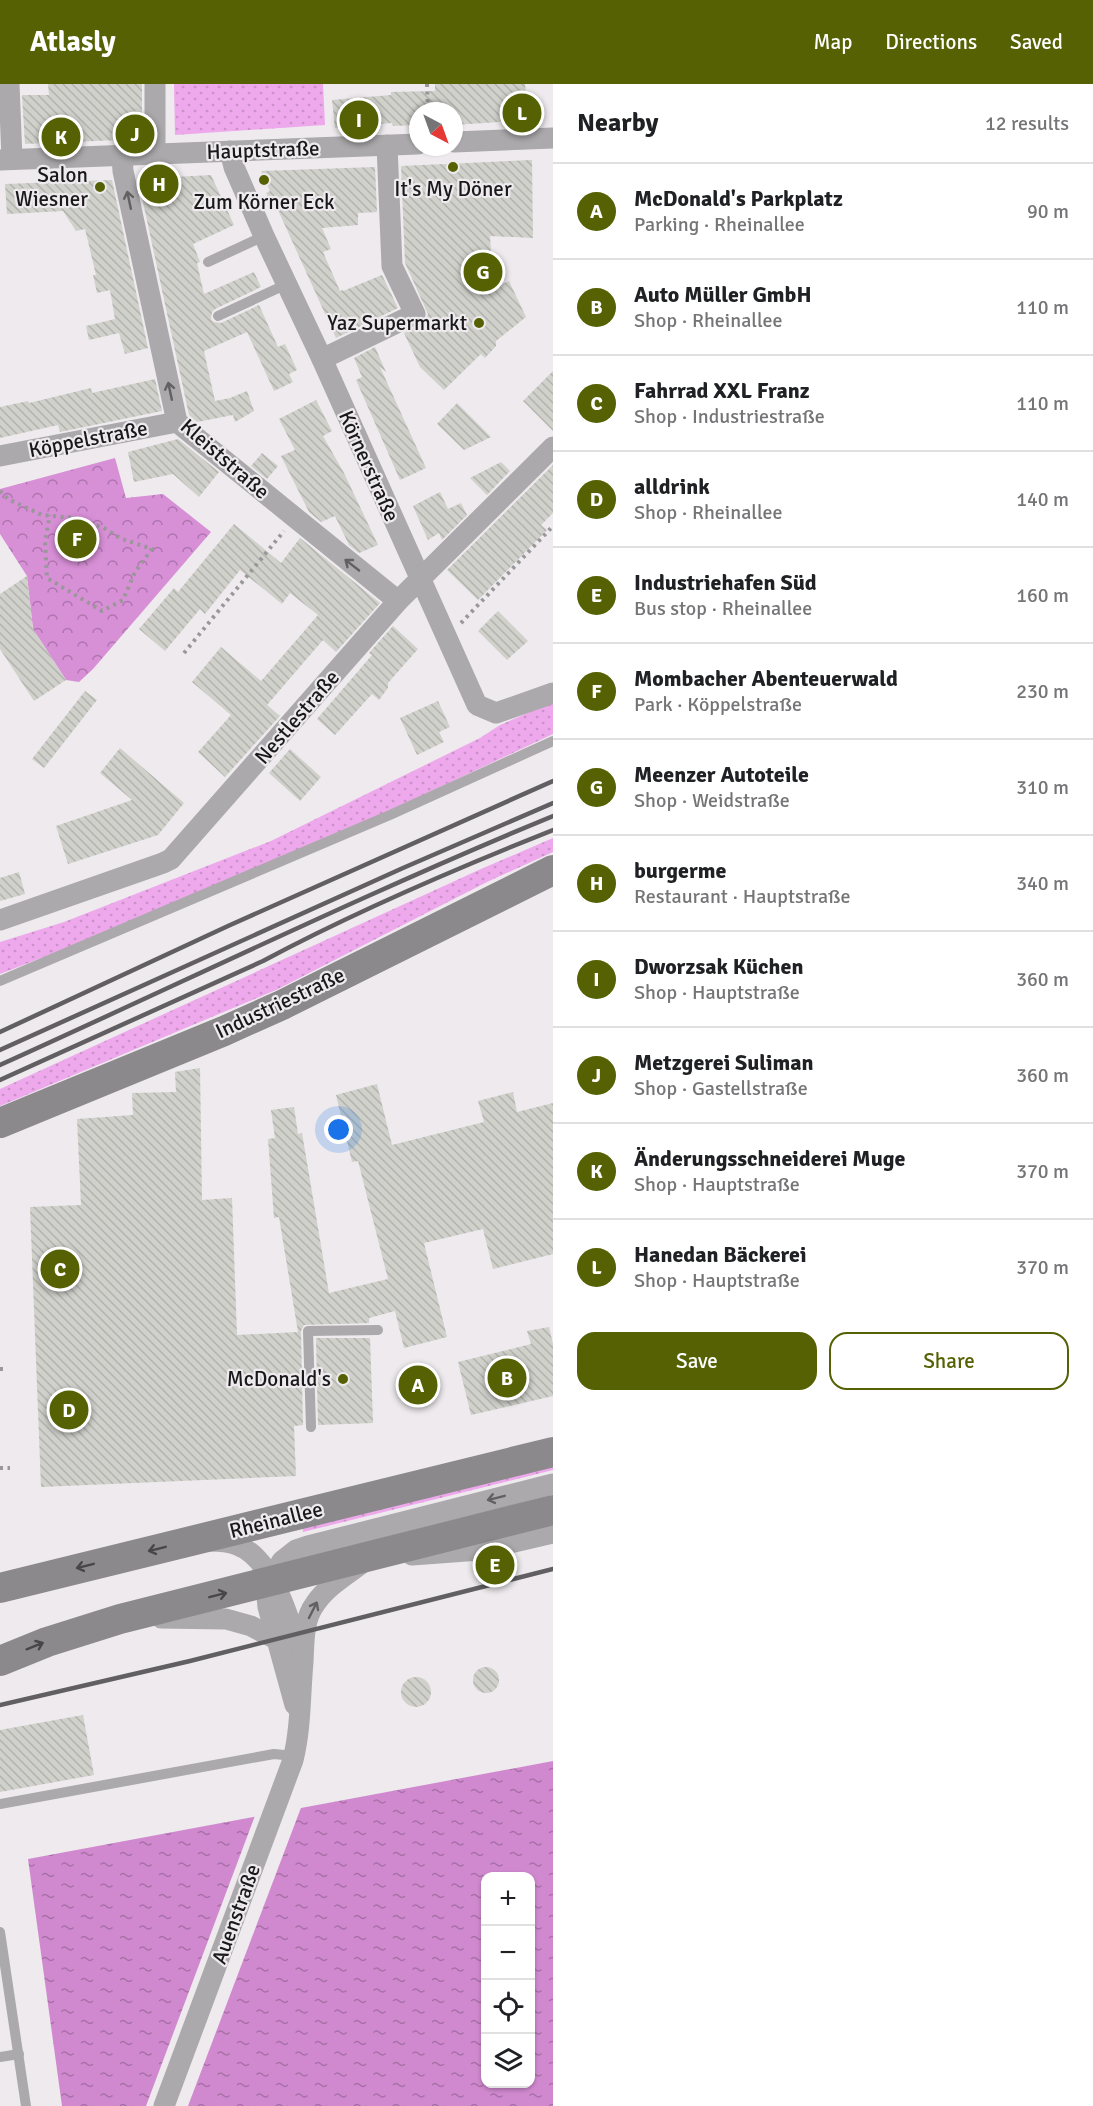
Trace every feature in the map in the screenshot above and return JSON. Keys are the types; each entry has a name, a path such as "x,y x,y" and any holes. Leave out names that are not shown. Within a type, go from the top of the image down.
{"main road":[{"name":"Industriestraße","path":"0,1123 282,1005 553,870"},
{"name":"Rheinallee","path":"0,1588 553,1452"},
{"path":"0,1661 71,1633 120,1619 553,1510"}],"street":[{"path":"6,160 9,84"},
{"path":"155,84 155,154"},
{"path":"463,142 553,138"},
{"name":"Hauptstraße","path":"6,160 409,144"},
{"path":"321,359 415,314 392,266 387,145"},
{"name":"Körnerstraße","path":"230,151 234,167 264,236 477,705 496,713 553,693"},
{"name":"Kleiststraße","path":"122,156 123,171 177,422 398,601"},
{"name":"Köppelstraße","path":"0,456 177,422"},
{"name":"Nestlestraße","path":"0,920 171,859 398,601 553,447"},
{"name":"Rheinallee","path":"296,1550 553,1484"},
{"path":"373,1555 466,1552 553,1533"},
{"name":"Auenstraße","path":"192,1540 226,1542 237,1545 252,1556 272,1581 284,1602 302,1666"},
{"name":"Auenstraße","path":"296,1550 282,1561 272,1581 267,1602 299,1720"},
{"name":"Auenstraße","path":"164,2106 294,1756 299,1720 305,1631 309,1615 325,1592 373,1555"},
{"path":"120,1619 226,1619 251,1626 276,1639"}],"lane":[{"path":"208,262 264,236"},
{"path":"218,316 287,284"},
{"path":"0,981 390,815 553,741"},
{"path":"311,1427 308,1332 378,1330"},
{"path":"0,1804 274,1754 294,1756"},
{"path":"0,1932 5,1999 19,2054 26,2106"},
{"path":"0,2057 19,2054"}],"path":[{"path":"427,84 428,102"},
{"path":"0,491 8,499 42,515 50,515 75,518 102,527 122,539 152,549 135,572 123,600 102,611 47,578 45,541 50,515"},
{"path":"184,654 294,519"},
{"path":"447,638 553,526"},
{"path":"0,1369 7,1369"},
{"path":"0,1468 10,1468"}],"shaded area":[{"path":"174,84 323,84 325,125 175,135"},
{"path":"553,702 553,734 240,881 0,974 0,942 64,922 271,841 480,738 500,725"},
{"path":"553,838 553,852 487,882 276,990 0,1106 0,1089"},
{"path":"553,1462 553,1470 303,1532 302,1524"}],"green space":[{"path":"115,458 126,498 163,494 211,532 93,669 79,682 66,680 33,629 27,576 0,534 0,489"}],"water":[{"path":"553,1761 553,2106 62,2106 28,1859"}],"pier":[{"path":"302,1805 188,2106 146,2106 256,1813"}],"building":[{"path":"48,84 142,84 142,139 25,144 22,95 49,95"},
{"path":"435,84 525,84 528,120 463,124 463,102 409,102 409,125 393,126 392,123 335,128 332,100 391,95 391,92 435,91"},
{"path":"532,160 533,238 490,236 493,288 509,281 526,317 496,341 496,346 485,358 481,354 444,390 420,367 404,333 421,325 426,321 428,314 405,263 401,166"},
{"path":"375,167 377,212 358,213 358,225 322,228 331,249 323,252 340,291 382,275 398,308 336,338 278,210 275,211 266,193 270,191 261,171"},
{"path":"211,175 234,225 193,244 200,262 197,263 204,294 254,272 261,287 215,309 211,319 221,323 259,305 278,347 285,344 297,370 289,374 293,382 274,391 247,332 204,351 215,401 247,391 254,411 235,422 233,415 197,422 189,415 138,179"},
{"path":"112,180 148,348 125,354 119,333 89,340 86,326 115,319 110,290 97,293 93,275 96,275 85,229 76,231 63,211 7,214 5,184"},
{"path":"375,347 386,372 380,367 426,468 400,480 356,380 362,377 354,358"},
{"path":"553,371 553,431 523,401"},
{"path":"155,379 162,411 60,432 58,425 0,438 0,407 28,401 29,403 91,388 92,393"},
{"path":"316,400 332,431 323,436 344,473 378,545 359,553 349,545 335,516 321,522 309,512 281,456 295,450 279,419"},
{"path":"457,403 491,437 464,450 437,424"},
{"path":"178,439 219,472 199,497 173,474 134,482 128,452"},
{"path":"262,453 278,466 267,479 251,466"},
{"path":"501,462 510,471 487,495 470,478"},
{"path":"553,465 553,513 541,525 547,530 478,600 447,570"},
{"path":"440,492 448,509 461,503 467,515 442,540 439,533 428,540 413,506"},
{"path":"234,524 281,563 300,538 380,603 336,652 323,640 267,705 280,716 225,777 198,752 231,715 192,682 221,647 261,681 318,615 290,593 282,604 240,570 205,614 200,609 165,651 139,629 174,588 178,592"},
{"path":"27,576 33,629 66,680 34,701 0,649 0,594"},
{"path":"498,611 528,641 507,660 478,631"},
{"path":"393,626 418,649 388,683 388,688 379,700 372,694 335,735 317,719 372,655 369,653"},
{"path":"85,691 97,700 44,768 32,759"},
{"path":"438,701 450,727 439,732 444,742 417,755 400,718"},
{"path":"120,748 184,803 158,835 68,864 56,826 132,800 100,773"},
{"path":"290,749 321,777 300,801 269,773"},
{"path":"19,872 25,894 0,901 0,878"},
{"path":"200,1068 202,1200 232,1198 237,1335 298,1332 279,1217 274,1218 268,1139 275,1138 271,1110 294,1107 298,1134 302,1133 329,1293 388,1279 358,1161 352,1162 336,1095 377,1084 392,1145 484,1122 478,1101 513,1092 517,1112 553,1103 553,1254 493,1269 483,1229 424,1243 447,1337 404,1348 395,1311 369,1318 369,1323 304,1325 301,1331 303,1425 294,1426 296,1476 41,1487 30,1207 81,1205 77,1119 133,1115 132,1093 176,1092 175,1072"},
{"path":"549,1327 553,1344 553,1396 471,1415 458,1362 531,1344 527,1331"},
{"name":"McDonald's","path":"316,1338 370,1338 373,1423 318,1425"},
{"path":"486,1667 495,1671 499,1680 495,1689 486,1693 477,1689 473,1680 477,1671"},
{"path":"416,1677 427,1681 431,1692 427,1703 416,1707 405,1703 401,1692 405,1681"},
{"path":"83,1715 94,1775 0,1792 0,1730"}],"railway":[{"path":"0,1032 228,926 553,781"},
{"path":"0,1050 403,868 553,803"},
{"path":"0,1065 344,907 553,816"},
{"path":"0,1080 263,961 406,891 553,830"},
{"path":"0,1705 190,1661 553,1569"}],"place":[{"name":"Hanedan Bäckerei","path":"522,113"},
{"name":"Dworzsak Küchen","path":"359,120"},
{"name":"Metzgerei Suliman","path":"135,134"},
{"name":"Änderungsschneiderei Muge","path":"61,137"},
{"name":"It's My Döner","path":"453,167"},
{"name":"Zum Körner Eck","path":"264,180"},
{"name":"burgerme","path":"159,184"},
{"name":"Salon Wiesner","path":"100,187"},
{"name":"Meenzer Autoteile","path":"483,272"},
{"name":"Yaz Supermarkt","path":"479,323"},
{"name":"Mombacher Abenteuerwald","path":"77,539"},
{"name":"Fahrrad XXL Franz","path":"60,1269"},
{"name":"Auto Müller GmbH","path":"507,1378"},
{"name":"McDonald's","path":"343,1379"},
{"name":"McDonald's Parkplatz","path":"418,1385"},
{"name":"alldrink","path":"69,1410"},
{"name":"Industriehafen Süd","path":"495,1565"}]}
